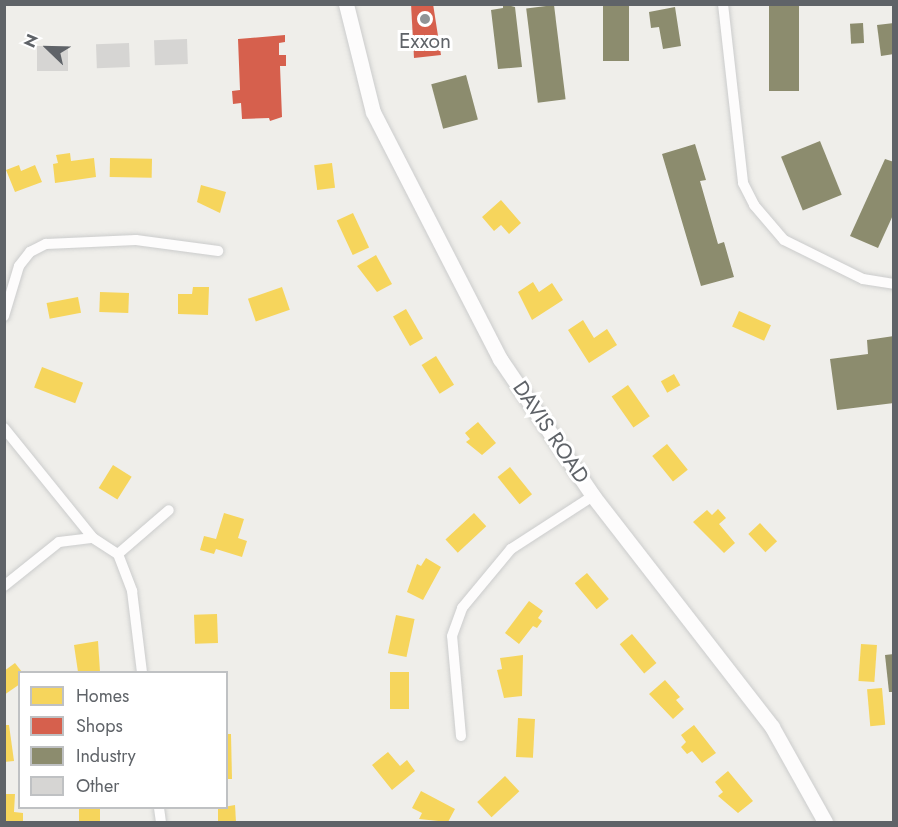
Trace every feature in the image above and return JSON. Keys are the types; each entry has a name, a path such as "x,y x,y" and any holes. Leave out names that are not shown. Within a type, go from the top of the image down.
{"street":[{"name":"DAVIS ROAD","path":"346,4 373,112 396,162 500,359 593,496 772,727 825,822"},
{"path":"723,4 743,183 753,205 784,240 863,279 894,284"},
{"path":"4,316 19,266 30,252 46,244 72,240 136,240 218,251"},
{"path":"4,428 93,537 118,554 132,591 142,671"},
{"path":"461,736 452,636 462,608 511,549 593,496"},
{"path":"118,554 169,510"},
{"path":"4,586 59,542 93,537"}],"building: Homes":[{"path":"70,153 71,161 94,158 96,177 55,183 53,164 58,163 56,155"},
{"path":"110,158 152,159 152,178 110,177"},
{"path":"332,163 335,188 317,190 314,165"},
{"path":"19,165 21,171 35,165 42,182 15,192 6,170"},
{"path":"201,185 226,192 220,213 197,202"},
{"path":"501,200 521,223 509,234 501,225 494,231 482,217"},
{"path":"353,213 369,247 353,255 337,221"},
{"path":"376,255 392,284 377,292 357,266"},
{"path":"533,282 539,292 552,283 563,300 532,320 518,292"},
{"path":"193,287 209,287 208,315 178,314 178,294 192,294"},
{"path":"282,287 290,310 256,321 248,299"},
{"path":"100,292 129,293 128,313 99,312"},
{"path":"78,297 81,313 50,319 47,303"},
{"path":"406,309 423,338 410,346 393,316"},
{"path":"739,311 771,325 764,341 732,327"},
{"path":"583,320 594,338 607,329 617,345 589,363 568,330"},
{"path":"436,356 454,385 440,394 422,365"},
{"path":"42,367 83,383 75,403 34,388"},
{"path":"674,374 680,385 667,393 661,381"},
{"path":"628,385 650,416 633,428 612,396"},
{"path":"478,422 496,443 482,455 466,442 470,439 465,433"},
{"path":"667,444 688,470 673,482 652,456"},
{"path":"113,465 132,477 117,500 99,488"},
{"path":"510,467 532,494 520,504 498,477"},
{"path":"718,509 726,518 719,524 735,543 724,553 693,522 707,510 712,515"},
{"path":"224,513 244,519 238,538 247,541 242,557 216,549 214,554 200,550 204,536 216,539"},
{"path":"474,513 486,526 458,553 445,540"},
{"path":"760,523 777,541 765,552 748,534"},
{"path":"426,558 441,567 423,600 407,592 417,564 421,566"},
{"path":"587,573 609,599 597,609 575,583"},
{"path":"529,601 543,611 538,618 542,621 537,628 533,626 519,644 505,633"},
{"path":"217,614 218,643 195,644 194,615"},
{"path":"396,615 415,619 406,657 388,653"},
{"path":"632,634 656,663 644,673 620,644"},
{"path":"98,641 100,671 78,671 74,645"},
{"path":"861,644 877,645 874,682 858,681"},
{"path":"523,655 522,696 504,698 497,670 502,669 500,658"},
{"path":"15,663 21,671 18,671 18,685 4,695 4,671"},
{"path":"390,672 409,672 409,709 390,709"},
{"path":"665,680 680,697 676,700 684,709 673,719 649,694"},
{"path":"882,688 885,725 870,726 867,689"},
{"path":"518,718 535,719 533,758 516,757"},
{"path":"4,725 9,725 14,761 4,762"},
{"path":"694,725 716,753 702,763 692,751 687,754 681,747 686,742 681,735"},
{"path":"228,734 231,734 232,779 228,779"},
{"path":"388,752 400,766 407,760 415,771 392,790 372,765"},
{"path":"728,771 753,801 738,813 718,796 723,792 715,782"},
{"path":"505,776 519,791 492,817 477,802"},
{"path":"421,791 455,809 448,822 419,819 422,813 412,808"},
{"path":"4,794 15,794 14,812 23,813 23,822 4,822"},
{"path":"235,805 236,822 218,822 218,809 228,809 228,806"},
{"path":"79,809 100,809 100,822 79,822"}],"building: Shops":[{"path":"411,4 433,4 441,55 414,58"},
{"path":"285,35 285,42 279,43 279,55 286,55 286,66 280,66 282,117 270,121 269,118 242,119 241,103 233,104 232,91 240,90 238,39"}],"building: Industry":[{"path":"503,4 515,7 522,67 498,69 491,10 503,8"},
{"path":"603,4 629,4 629,61 603,61"},
{"path":"769,4 799,4 799,91 769,91"},
{"path":"554,5 566,99 538,103 526,8"},
{"path":"675,7 681,46 663,49 659,27 651,28 649,12"},
{"path":"863,23 864,43 851,44 850,24"},
{"path":"894,23 894,54 881,56 877,25"},
{"path":"466,75 478,119 443,129 431,84"},
{"path":"820,141 842,195 803,211 781,157"},
{"path":"695,144 706,180 700,181 718,244 724,242 734,277 701,286 662,154"},
{"path":"885,159 894,162 894,213 878,248 850,236"},
{"path":"894,336 894,403 837,410 830,359 868,354 867,340"},
{"path":"894,654 894,692 889,692 885,655"}],"building: Other":[{"path":"187,39 188,64 155,65 154,40"},
{"path":"129,43 130,67 97,68 96,44"},
{"path":"37,46 68,46 68,71 37,71"}],"place":[{"name":"Exxon","path":"425,19"}]}
